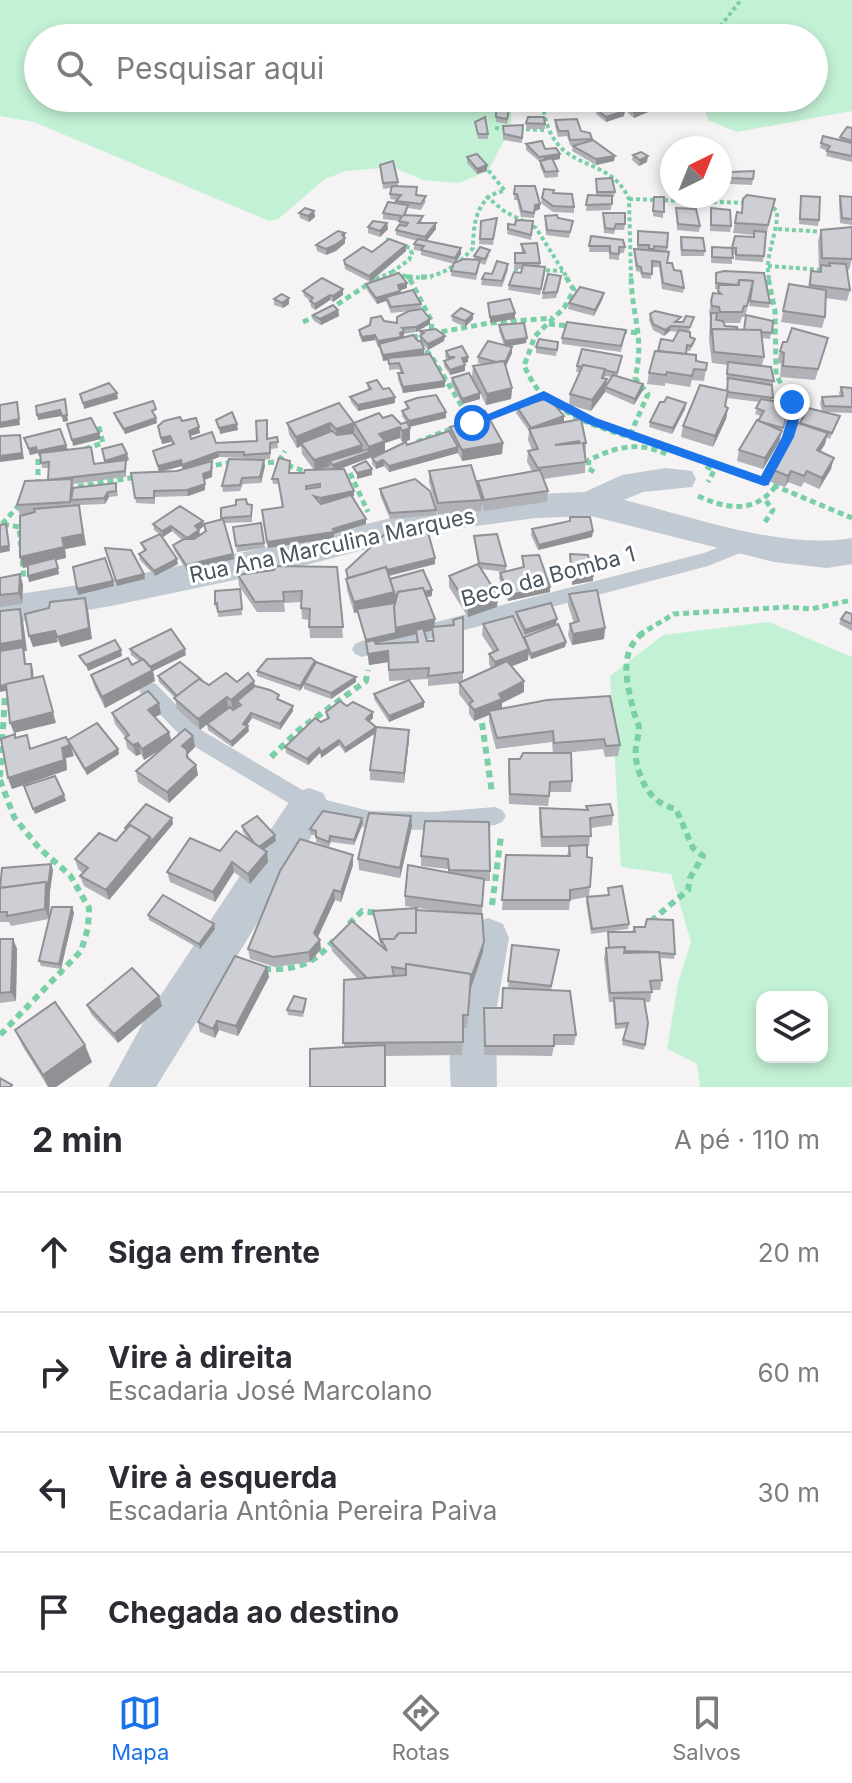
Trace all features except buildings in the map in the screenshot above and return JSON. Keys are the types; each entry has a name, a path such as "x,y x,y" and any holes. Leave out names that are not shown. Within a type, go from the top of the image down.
{"street":[{"path":"591,504 620,487 644,478 680,479"},
{"name":"Rua Ana Marculina Marques","path":"15,610 306,552 377,531 476,513 591,504 744,544 827,555 852,551"},
{"path":"131,1087 309,805"},
{"path":"474,1087 471,1038 475,994 488,938"}],"lane":[{"name":"Beco da Bomba 1","path":"362,649 708,559 744,544"},
{"path":"149,690 194,736 309,805 370,820 435,821 495,816"}],"path":[{"path":"724,24 741,0"},
{"path":"544,112 546,130 556,145 576,160 613,178 624,188 629,199 632,303 640,333 641,353 635,378 648,394 630,435"},
{"path":"495,128 546,130"},
{"path":"478,157 505,191 486,196"},
{"path":"486,196 504,211 536,228 574,290 535,336 524,366 544,395 569,411 764,482 852,518"},
{"path":"410,279 415,276 429,278 465,259 473,248 471,244 477,218 486,196"},
{"path":"629,199 770,204 777,211 778,229 768,255 768,283 775,311 776,375 796,409 788,437 764,482"},
{"path":"778,229 837,233"},
{"path":"303,322 409,260 412,254 403,244 386,239"},
{"path":"768,266 826,270"},
{"path":"514,269 563,271"},
{"path":"392,272 410,279 418,289 423,308 432,322 431,332"},
{"path":"472,423 432,357 412,337 490,323 550,321 578,327"},
{"path":"609,330 640,333"},
{"path":"414,443 544,395"},
{"path":"77,451 103,443 98,423"},
{"path":"278,462 285,451"},
{"path":"48,490 34,490 38,457 54,455"},
{"path":"193,470 229,462 241,463"},
{"path":"253,464 278,462 317,475"},
{"path":"357,470 348,473 377,531"},
{"path":"60,489 142,477"},
{"path":"680,479 700,498 744,507 766,501 775,487"},
{"path":"15,610 21,569 19,527 2,524 19,507 23,498"},
{"path":"650,923 667,905 688,890 690,878 703,856 693,848 676,809 662,806 648,793 635,757 639,724 634,714 626,672 627,653 639,635 674,614 811,609 852,600"},
{"path":"257,773 300,729 369,677 362,649"},
{"path":"0,1035 81,951 88,928 89,908 70,875 39,848 14,817 0,779 5,696"},
{"path":"346,927 362,911 391,911"},
{"path":"220,942 245,962 263,969 296,970 309,966 324,954 338,935"}],"green space":[{"path":"0,0 852,0 852,111 737,132 708,120 706,112 828,112 828,24 24,24 24,112 512,112 511,127 488,171 459,183 423,180 393,167 346,171 325,179 278,219 269,221 34,122 0,116"},
{"path":"769,622 852,657 852,1087 700,1087 697,1064 667,1049 678,983 691,942 671,874 621,867 610,676 663,635"}],"route":[{"path":"472,423 544,395 592,421 764,482 788,437 796,409 792,402"}]}
